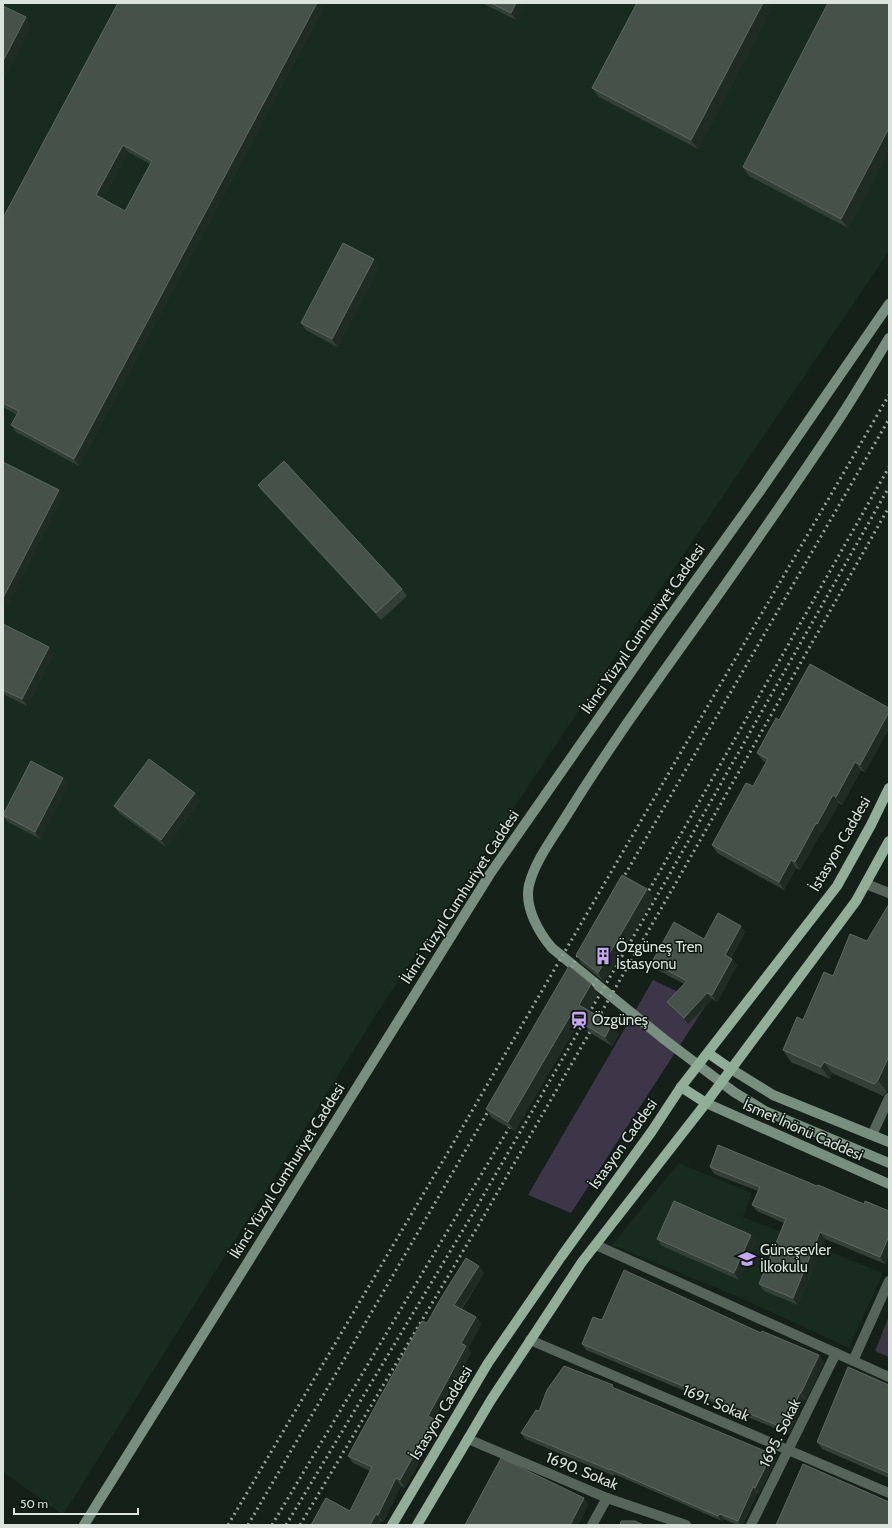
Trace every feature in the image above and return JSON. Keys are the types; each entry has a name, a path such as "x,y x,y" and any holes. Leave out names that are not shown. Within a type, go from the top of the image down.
{"main road":[{"name":"İkinci Yüzyıl Cumhuriyet Caddesi","path":"84,1525 490,874 663,626 760,491 889,304"},
{"path":"889,338 844,412 584,787 550,842 531,878 528,888 530,908 545,940 552,948 665,1040 734,1092 764,1111 889,1163"},
{"name":"İstasyon Caddesi","path":"392,1525 488,1363 561,1257 652,1131 681,1087 837,886 871,825 889,788"},
{"path":"417,1525 491,1400 582,1262 706,1103 856,901 889,841"},
{"path":"708,1052 731,1069"},
{"name":"İsmet İnönü Caddesi","path":"731,1069 773,1095 889,1142"},
{"path":"681,1087 706,1103"},
{"name":"İsmet İnönü Caddesi","path":"706,1103 889,1184"}],"street":[{"path":"866,884 889,893"},
{"path":"872,1135 889,1098"},
{"path":"596,1244 889,1377"},
{"path":"853,1361 889,1281"},
{"name":"1691. Sokak","path":"530,1340 889,1493"},
{"name":"1695. Sokak","path":"751,1525 836,1353"},
{"name":"1690. Sokak","path":"468,1439 606,1498 686,1525"},
{"path":"592,1525 606,1498"}],"shaded area":[{"path":"3,3 889,3 889,251 650,604 379,1010 63,1515 3,1472"},
{"path":"653,980 706,1005 571,1213 528,1195"},
{"name":"Güneşevler İlkokulu","path":"679,1163 752,1193 743,1217 883,1273 849,1348 741,1298 612,1245"},
{"path":"889,1316 889,1357 875,1351"}],"building":[{"path":"118,3 317,3 74,459 11,425 19,411 3,403 3,218","holes":["123,145 152,161 125,211 96,195"]},
{"path":"491,3 516,3 511,13"},
{"path":"637,3 763,3 691,140 592,88"},
{"path":"828,3 889,3 889,128 841,219 743,167"},
{"path":"3,6 26,17 3,61"},
{"path":"343,243 374,259 332,339 301,323"},
{"path":"284,461 402,589 376,613 258,485"},
{"path":"3,462 59,490 3,598"},
{"path":"3,624 49,647 22,699 3,690"},
{"path":"810,664 889,708 889,712 860,765 855,762 836,797 833,795 817,824 816,823 795,862 791,860 779,882 712,845 746,783 753,786 768,759 757,753 776,718 779,720"},
{"path":"149,759 195,793 161,840 114,806"},
{"path":"31,761 63,778 35,832 3,815"},
{"path":"622,875 647,889 598,973 576,955"},
{"path":"889,904 889,1056 878,1080 874,1084 824,1062 821,1067 783,1050 797,1017 803,1020 824,972 833,976 850,934 867,941"},
{"path":"718,913 741,926 725,955 732,959 712,995 707,993 684,1018 667,1002 687,981 652,962 674,922 704,939"},
{"path":"569,966 591,984 579,1005 612,1024 605,1037 570,1016 508,1122 486,1109"},
{"path":"718,1145 817,1186 818,1185 864,1204 865,1201 889,1211 889,1236 880,1257 820,1232 793,1298 759,1284 786,1219 752,1205 760,1187 710,1167"},
{"path":"674,1201 751,1235 734,1273 657,1239"},
{"path":"466,1258 479,1266 454,1305 476,1317 461,1343 466,1346 428,1416 434,1419 400,1480 396,1478 378,1515 376,1514 370,1525 311,1525 326,1498 350,1511 372,1467 348,1456 422,1321 427,1323"},
{"path":"624,1270 761,1333 762,1331 819,1355 784,1428 582,1344 593,1317 602,1320"},
{"path":"564,1366 613,1385 612,1387 772,1454 755,1488 753,1487 738,1521 720,1514 718,1516 610,1469 521,1433 536,1410 539,1411 547,1390"},
{"path":"848,1367 889,1385 889,1473 817,1442"},
{"path":"501,1458 584,1498 570,1525 465,1525"},
{"path":"803,1464 889,1502 889,1525 776,1525"},
{"path":"621,1521 635,1521 644,1525 620,1525"}],"railway":[{"path":"228,1525 444,1159 889,395"},
{"path":"619,885 889,419"},
{"path":"643,901 889,467"},
{"path":"286,1525 472,1215 668,877 889,487"},
{"path":"300,1525 481,1221 677,881 889,507"},
{"path":"565,978 583,947"},
{"path":"587,996 603,968"},
{"path":"248,1525 493,1103"},
{"path":"272,1525 515,1118"}],"place":[{"name":"Özgüneş Tren İstasyonu","path":"603,956"},
{"name":"Özgüneş","path":"579,1020"},
{"name":"Güneşevler İlkokulu","path":"747,1259"}]}
